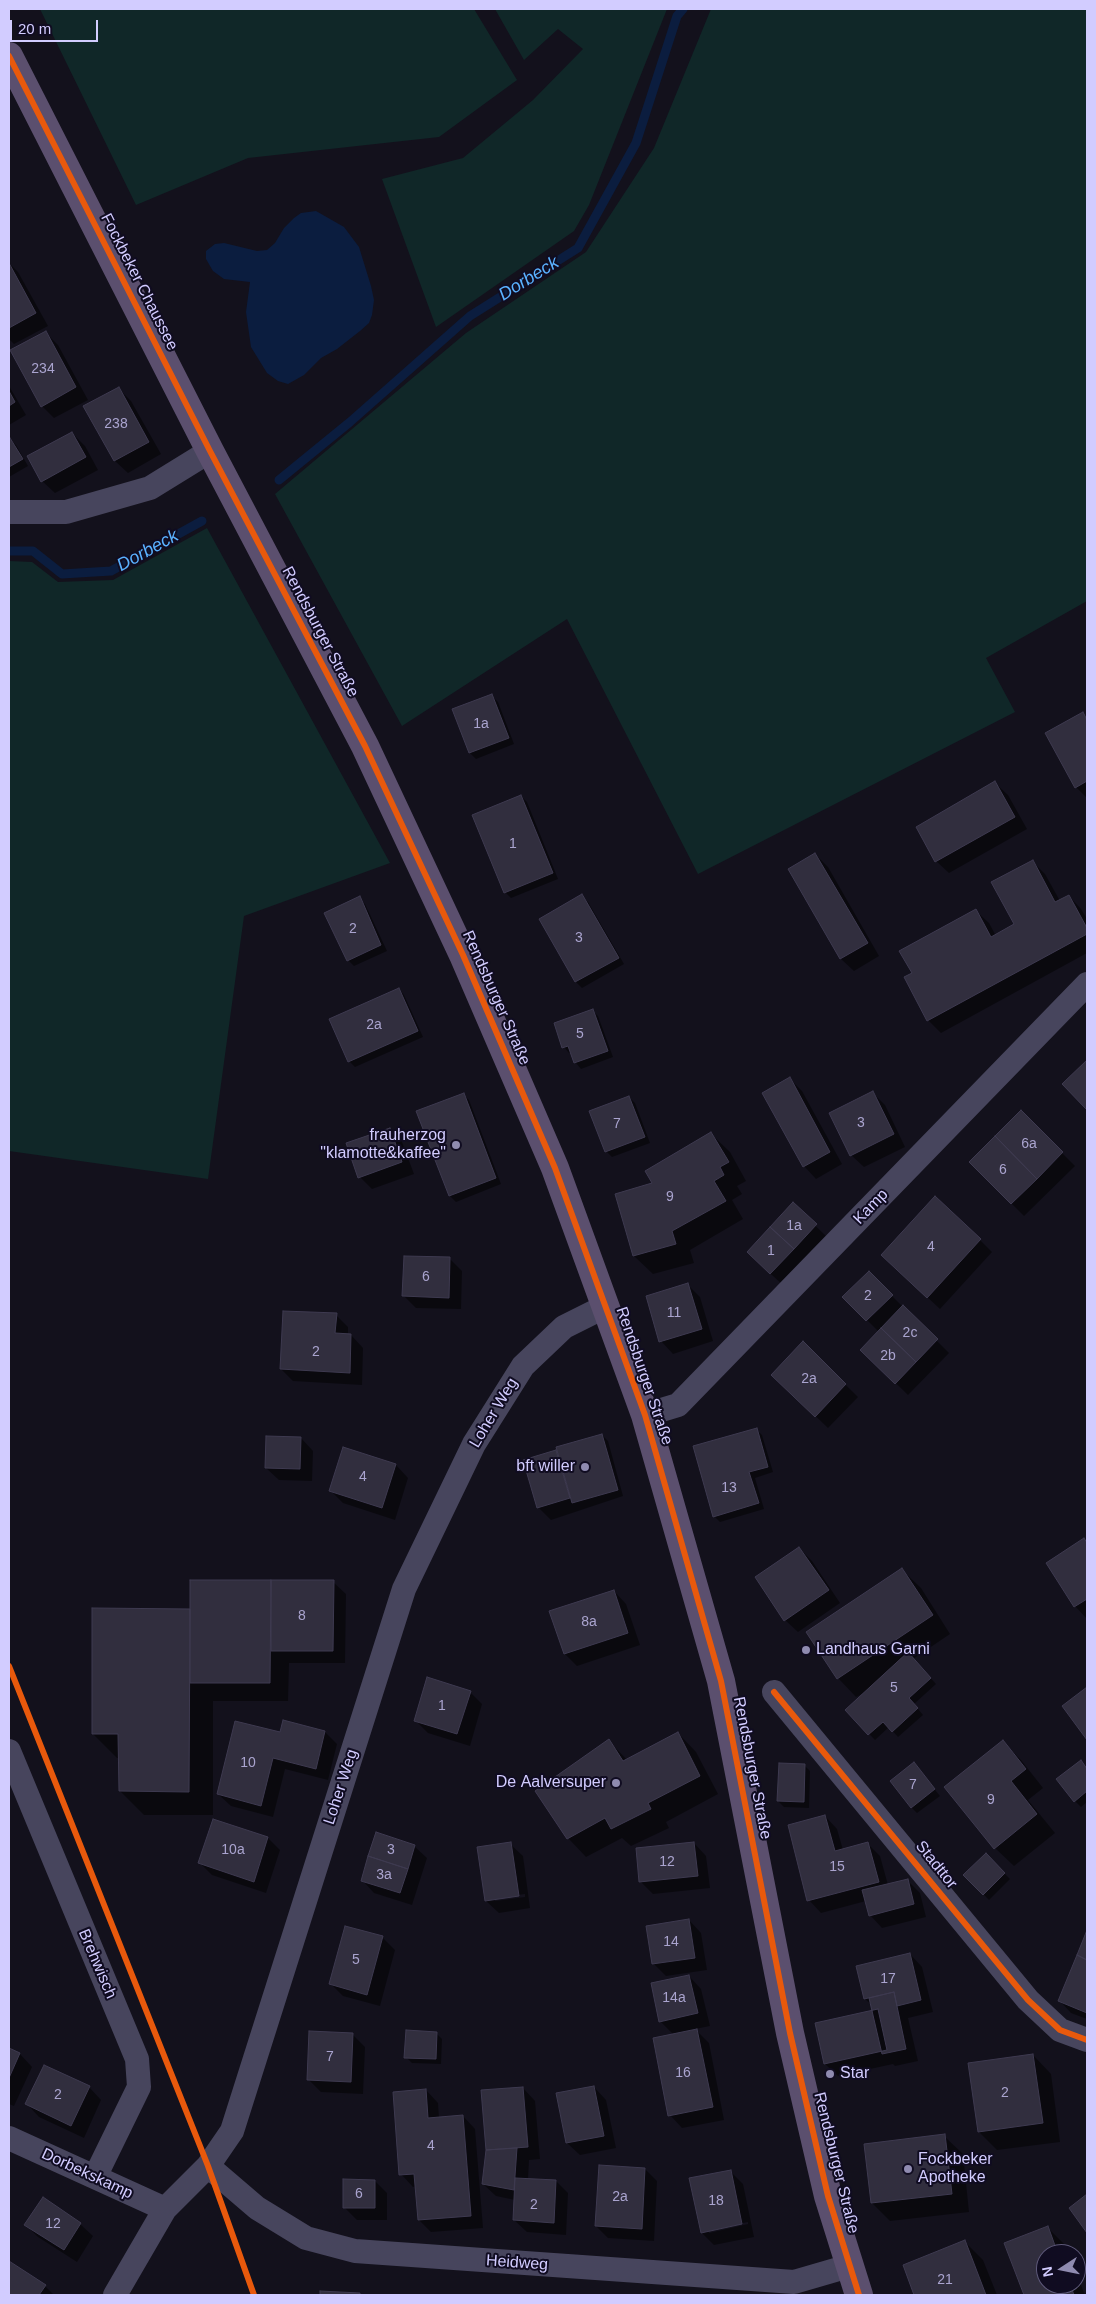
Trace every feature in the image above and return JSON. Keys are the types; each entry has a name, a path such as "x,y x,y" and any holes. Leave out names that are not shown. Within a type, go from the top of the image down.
{"main road":[{"name":"Fockbeker Chaussee","path":"9,56 246,520"},
{"name":"Rendsburger Straße","path":"246,520 365,746 459,946 555,1168 645,1416 721,1681 790,2033 828,2196 848,2266 859,2295"}],"street":[{"path":"9,512 66,512 150,488 210,451"},
{"name":"Kamp","path":"645,1416 678,1405 1087,984"},
{"name":"Loher Weg","path":"115,2295 165,2209 208,2166 232,2131 404,1589 474,1444 523,1366 564,1328 606,1306"},
{"name":"Stadttor","path":"774,1692 1028,2000 1060,2030 1087,2040"},
{"name":"Brehwisch","path":"9,1751 137,2059 139,2087 95,2177"},
{"name":"Dorbekskamp","path":"9,2138 165,2209"},
{"name":"Heidweg","path":"208,2166 257,2208 306,2238 355,2251 794,2282 848,2266"}],"green space":[{"path":"40,9 474,9 517,80 439,137 248,158 136,205"},
{"path":"495,9 667,9 589,205 574,231 436,327 382,179 463,158 533,100 583,49 558,29 524,60"},
{"path":"711,9 1087,9 1087,601 986,658 1015,712 698,874 567,619 402,726 275,494 466,333 586,252 654,148"},
{"path":"207,528 390,863 244,916 208,1179 9,1151 9,561 32,562 58,582 113,580"}],"water":[{"path":"316,211 344,227 359,247 374,300 372,315 369,323 360,331 337,349 321,358 304,375 288,384 278,381 267,373 251,347 246,312 250,282 224,279 213,271 206,259 206,251 215,244 224,243 257,251 267,250 275,243 284,228 294,218 301,213"}],"building":[{"path":"9,263 36,313 9,328"},
{"path":"46,331 76,387 41,407 10,350"},
{"path":"119,387 149,442 114,461 83,406"},
{"path":"9,391 15,402 9,406"},
{"path":"72,432 86,457 41,482 27,456"},
{"path":"9,439 23,459 9,467"},
{"path":"492,694 509,738 469,753 452,709"},
{"path":"1083,712 1087,720 1087,781 1075,788 1045,733"},
{"path":"995,781 1015,817 935,862 916,827"},
{"path":"521,795 553,873 504,893 472,815"},
{"path":"815,853 868,943 840,959 788,869"},
{"path":"1033,860 1055,902 1069,895 1087,928 1087,934 927,1021 904,977 912,973 899,951 976,909 991,937 1014,924 991,882"},
{"path":"582,894 619,958 575,982 539,919"},
{"path":"360,896 381,945 347,961 324,913"},
{"path":"399,988 418,1031 348,1062 329,1019"},
{"path":"593,1009 608,1051 574,1063 568,1046 562,1048 554,1023"},
{"path":"1087,1060 1087,1110 1062,1084"},
{"path":"790,1077 830,1152 803,1167 762,1093"},
{"path":"873,1091 894,1134 850,1156 829,1113"},
{"name":"frauherzog \"klamotte&kaffee\"","path":"464,1093 496,1178 449,1196 416,1111"},
{"path":"629,1096 645,1137 605,1152 589,1111"},
{"path":"1021,1110 1063,1152 1037,1179 995,1136"},
{"path":"390,1128 402,1162 358,1178 346,1143"},
{"path":"711,1132 729,1162 720,1167 724,1175 714,1181 726,1201 672,1231 676,1244 633,1256 615,1194 652,1183 645,1171"},
{"path":"995,1136 1037,1179 1011,1204 969,1162"},
{"path":"935,1196 981,1239 927,1298 881,1255"},
{"path":"793,1202 817,1224 794,1249 770,1227"},
{"path":"770,1227 794,1249 770,1274 747,1252"},
{"path":"404,1256 450,1257 449,1298 402,1296"},
{"path":"869,1271 893,1295 866,1321 842,1297"},
{"path":"688,1283 702,1329 659,1342 646,1296"},
{"path":"903,1305 938,1339 916,1362 881,1328"},
{"path":"283,1311 337,1313 335,1333 351,1334 350,1373 280,1369"},
{"path":"881,1328 916,1362 895,1384 860,1350"},
{"path":"803,1341 846,1384 815,1417 771,1375"},
{"path":"757,1428 768,1467 749,1472 759,1503 713,1517 693,1446"},
{"path":"602,1434 618,1490 572,1503 556,1447"},
{"path":"266,1436 301,1437 300,1469 265,1468"},
{"path":"343,1447 396,1464 382,1508 329,1491"},
{"path":"556,1450 570,1498 537,1508 523,1460"},
{"path":"1084,1538 1087,1543 1087,1599 1074,1607 1046,1563"},
{"path":"799,1547 829,1590 784,1621 755,1577"},
{"path":"902,1568 933,1615 837,1679 806,1632"},
{"path":"190,1580 271,1580 270,1683 190,1683"},
{"path":"271,1580 334,1580 333,1651 271,1651"},
{"path":"614,1590 628,1633 564,1654 549,1611"},
{"path":"92,1608 190,1609 189,1792 119,1791 118,1734 92,1734"},
{"path":"908,1652 931,1678 909,1698 918,1708 892,1732 883,1722 868,1735 845,1710"},
{"path":"427,1677 471,1691 457,1734 414,1721"},
{"path":"1087,1687 1087,1740 1062,1706"},
{"path":"283,1720 325,1731 316,1769 273,1758 261,1806 217,1794 235,1721 280,1732"},
{"name":"De Aalversuper","path":"678,1732 700,1776 648,1803 651,1809 611,1829 605,1818 567,1839 535,1791 609,1739 623,1761"},
{"path":"1003,1740 1026,1769 1011,1781 1037,1814 994,1849 944,1787"},
{"path":"1081,1760 1087,1769 1087,1791 1074,1802 1056,1779"},
{"path":"914,1762 935,1789 911,1808 890,1781"},
{"path":"779,1763 805,1764 804,1802 777,1801"},
{"path":"825,1815 835,1851 868,1842 879,1882 807,1901 788,1825"},
{"path":"213,1819 268,1837 254,1882 198,1863"},
{"path":"376,1832 415,1845 408,1869 368,1856"},
{"path":"511,1842 519,1896 485,1901 477,1847"},
{"path":"694,1842 698,1876 639,1882 636,1848"},
{"path":"986,1853 1005,1873 983,1895 963,1875"},
{"path":"368,1856 408,1869 400,1893 361,1881"},
{"path":"908,1879 914,1904 869,1916 862,1890"},
{"path":"689,1919 695,1958 652,1964 646,1926"},
{"path":"345,1926 383,1936 367,1995 329,1984"},
{"path":"1087,1930 1087,1960 1077,1955"},
{"path":"910,1953 921,2000 897,2006 894,1992 864,1999 856,1966"},
{"path":"1077,1955 1087,1960 1087,2013 1058,2001"},
{"path":"689,1975 698,2013 659,2022 651,1983"},
{"path":"894,1992 906,2049 882,2054 869,1998"},
{"path":"878,2009 887,2050 824,2064 815,2023"},
{"path":"697,2029 713,2107 668,2116 653,2038"},
{"path":"406,2030 437,2032 436,2059 404,2058"},
{"path":"309,2031 353,2033 351,2082 307,2080"},
{"path":"9,2048 20,2053 9,2078"},
{"path":"1033,2054 1043,2123 978,2132 968,2063"},
{"path":"44,2065 90,2086 71,2126 25,2104"},
{"path":"594,2086 604,2136 566,2143 556,2093"},
{"path":"523,2087 528,2147 486,2150 481,2090"},
{"path":"426,2089 428,2118 463,2115 471,2216 418,2220 414,2174 399,2175 393,2092"},
{"name":"Fockbeker Apotheke","path":"945,2134 952,2194 871,2203 864,2144"},
{"path":"517,2148 514,2190 482,2184 486,2150"},
{"path":"599,2165 645,2168 642,2229 595,2226"},
{"path":"731,2170 742,2224 701,2233 689,2178"},
{"path":"515,2178 556,2180 554,2223 513,2220"},
{"path":"343,2179 375,2180 375,2208 343,2208"},
{"path":"1087,2194 1087,2233 1069,2208"},
{"path":"43,2197 81,2223 64,2250 24,2225"},
{"path":"1048,2226 1054,2244 1036,2244 1036,2294 1074,2295 1024,2295 1004,2243"},
{"path":"965,2240 986,2295 914,2295 903,2265"},
{"path":"9,2261 46,2285 39,2295 9,2295"},
{"path":"320,2291 360,2293 360,2295 320,2295"}],"waterway":[{"name":"Dorbeck","path":"279,480 350,422 470,316 578,248 636,143 677,16 683,9"},
{"name":"Dorbeck","path":"9,551 33,551 62,574 111,571 202,521"}],"cycle path":[{"path":"9,56 210,451 365,746 463,955 555,1168 645,1415 721,1681 790,2033 828,2196 859,2295"},
{"path":"9,1666 208,2166 254,2295"},
{"path":"774,1692 1028,2000 1060,2030 1087,2040"}],"place":[{"name":"frauherzog \"klamotte&kaffee\"","path":"456,1145"},
{"name":"bft willer","path":"585,1467"},
{"name":"Landhaus Garni","path":"806,1650"},
{"name":"De Aalversuper","path":"616,1783"},
{"name":"Star","path":"830,2074"},
{"name":"Fockbeker Apotheke","path":"908,2169"}]}
